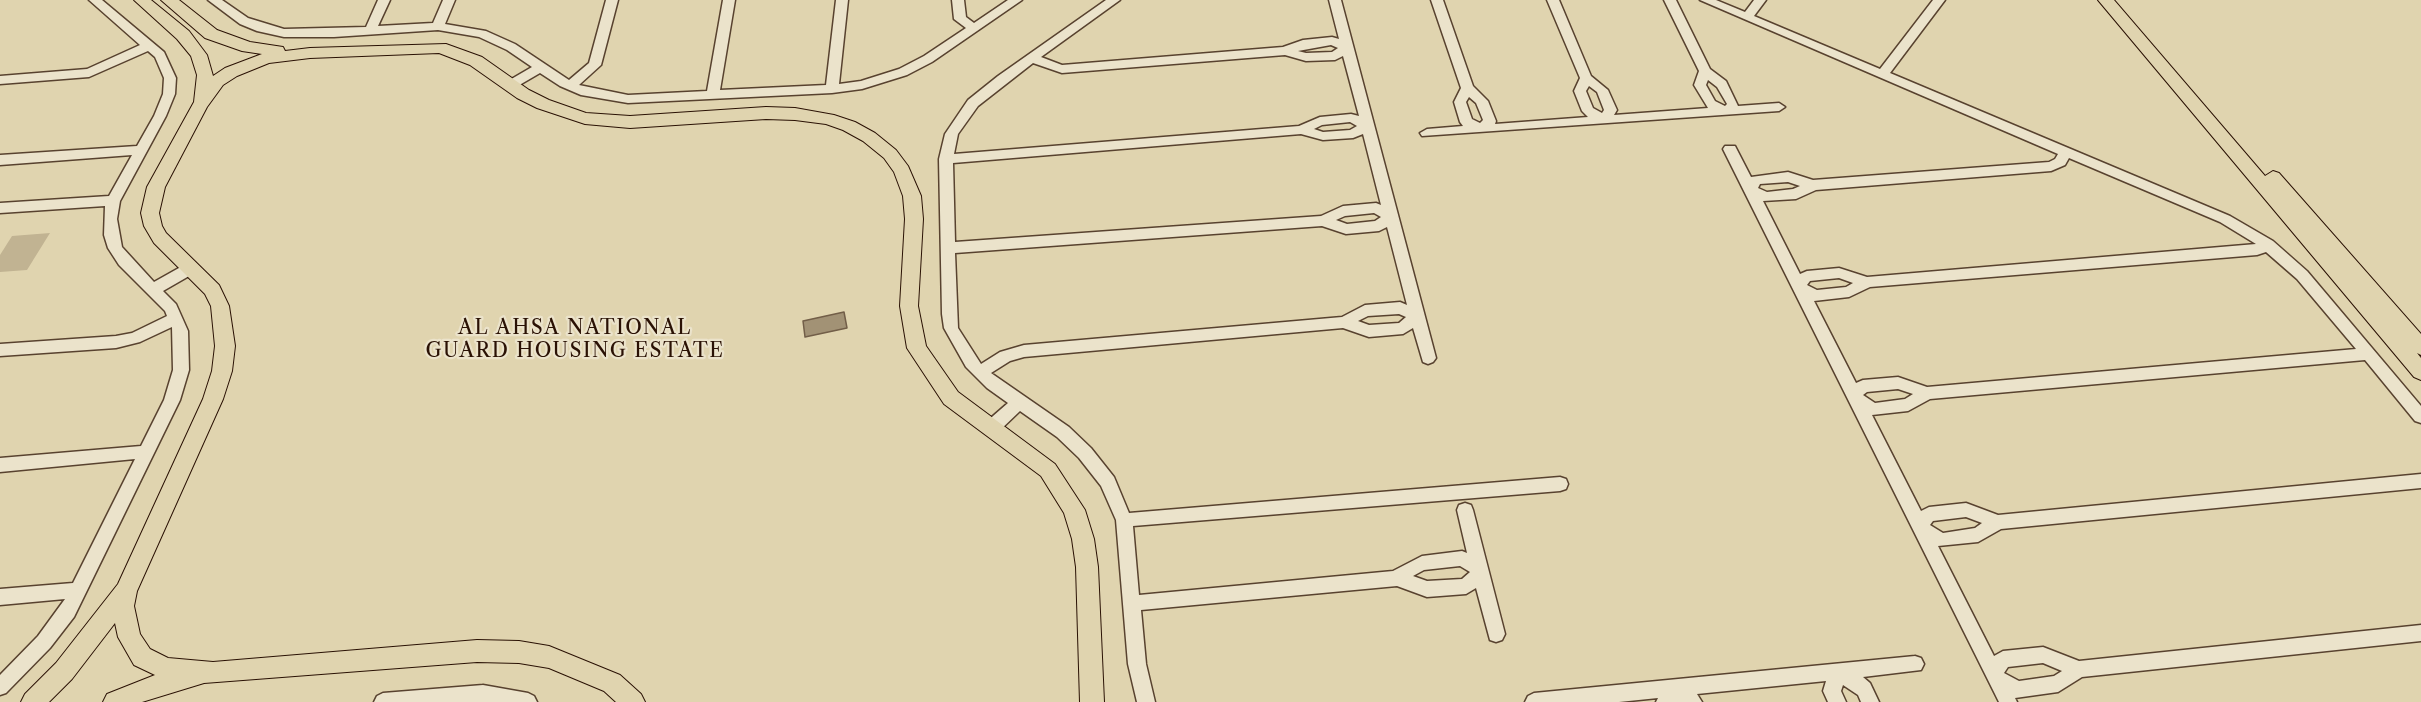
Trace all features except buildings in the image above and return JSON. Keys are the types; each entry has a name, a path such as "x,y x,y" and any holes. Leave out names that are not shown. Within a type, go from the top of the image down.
{"main road":[{"path":"142,0 183,35 199,55 205,75 200,105"},
{"path":"169,0 211,34 224,40 260,50 309,53"},
{"path":"2106,0 2421,372"},
{"path":"2120,0 2421,347"},
{"path":"33,702 70,664 126,591 201,427 222,371 225,327 220,306 212,290 160,238 153,226 150,213 156,187 200,105 217,81 247,64 266,58 309,53 440,48 476,61 512,84 523,94 543,104 585,118 630,122 766,113 795,114 828,119 849,126 869,137 890,153 902,170 912,196 914,219 909,306 917,348 951,398 1048,470 1074,510 1083,539 1087,567 1095,695"},
{"path":"126,591 123,606 124,621 129,637 142,657 176,671 213,673 477,651 519,652 549,657 580,668 612,683 633,702"},
{"path":"115,702 148,688 213,673"}],"street":[{"path":"0,687 44,642 79,590 171,399 181,370 181,332 171,308 124,261 111,235 112,201 170,94 170,78 160,55 95,0"},
{"path":"214,0 244,21 261,28 304,34 438,26 482,34 498,39 570,86 585,92 628,99 832,89 862,85 903,72 928,59 1016,0"},
{"path":"370,29 384,0"},
{"path":"438,26 449,0"},
{"path":"570,86 595,65 612,0"},
{"path":"713,94 729,0"},
{"path":"832,89 842,0"},
{"path":"958,0 960,19 974,28"},
{"path":"1114,0 973,103 952,134 946,159 949,314 951,328 960,348 980,372 1019,403 1063,432 1085,453 1108,482 1124,520 1137,664 1146,702"},
{"path":"1335,0 1428,358"},
{"path":"1437,0 1467,88 1482,101 1490,121 1481,129"},
{"path":"1553,0 1586,78 1602,90 1611,110 1604,120"},
{"path":"1670,0 1705,71 1722,84 1733,104 1725,111"},
{"path":"1706,0 2206,209 2268,245 2302,275 2421,417"},
{"path":"1747,17 1760,0"},
{"path":"1883,73 1932,2"},
{"path":"0,80 89,73 148,46"},
{"path":"1032,58 1062,69 1285,51 1306,57 1335,56 1347,47"},
{"path":"512,84 541,67"},
{"path":"1705,71 1700,85 1710,104 1725,111"},
{"path":"1586,78 1580,92 1588,111 1604,120"},
{"path":"1467,88 1460,102 1466,122 1481,129"},
{"path":"1427,133 1779,107"},
{"path":"946,159 1301,130 1323,136 1353,134 1368,125"},
{"path":"1730,149 2008,702"},
{"path":"0,160 141,150"},
{"path":"1750,190 1751,184 1757,180 1788,177 1813,185 2051,166 2060,162 2066,150"},
{"path":"0,208 112,201"},
{"path":"948,248 1323,221 1346,229 1378,226 1391,216"},
{"path":"1800,288 1800,281 1807,276 1839,273 1867,282 2257,250 2268,245"},
{"path":"153,290 191,268"},
{"path":"1800,288 1815,296 1849,292 1867,282"},
{"path":"980,372 1005,356 1024,351 1344,322 1369,331 1403,328 1417,316"},
{"path":"0,350 116,342 135,338 176,319"},
{"path":"1855,398 1863,386 1898,382 1927,393 2370,354"},
{"path":"1855,398 1873,409 1908,405 1927,393"},
{"path":"991,428 1019,403"},
{"path":"0,465 145,452"},
{"path":"1921,529 1922,520 1929,514 1966,510 1998,522 2421,481"},
{"path":"1124,520 1560,484"},
{"path":"1465,510 1496,634"},
{"path":"1921,529 1941,540 1978,535 1998,522"},
{"path":"1397,578 1408,569 1422,563 1461,558 1480,570"},
{"path":"1133,603 1397,578 1427,589 1466,586 1475,579 1480,570"},
{"path":"0,597 79,590"},
{"path":"1995,677 1996,667 2003,659 2043,655 2079,669 2421,633"},
{"path":"1534,702 1669,695 1839,671 1916,664"},
{"path":"1995,677 2017,690 2058,684 2079,669"},
{"path":"1837,702 1832,691 1839,671"},
{"path":"1839,671 1864,689 1870,702"},
{"path":"383,702 483,693 528,702"},
{"path":"1669,695 1693,702"}],"shaded area":[{"path":"50,233 27,270 0,272 0,255 12,236"},
{"path":"844,312 847,328 805,337 803,321"}],"district":[{"name":"AL AHSA NATIONAL GUARD HOUSING ESTATE","path":"575,340"}]}
